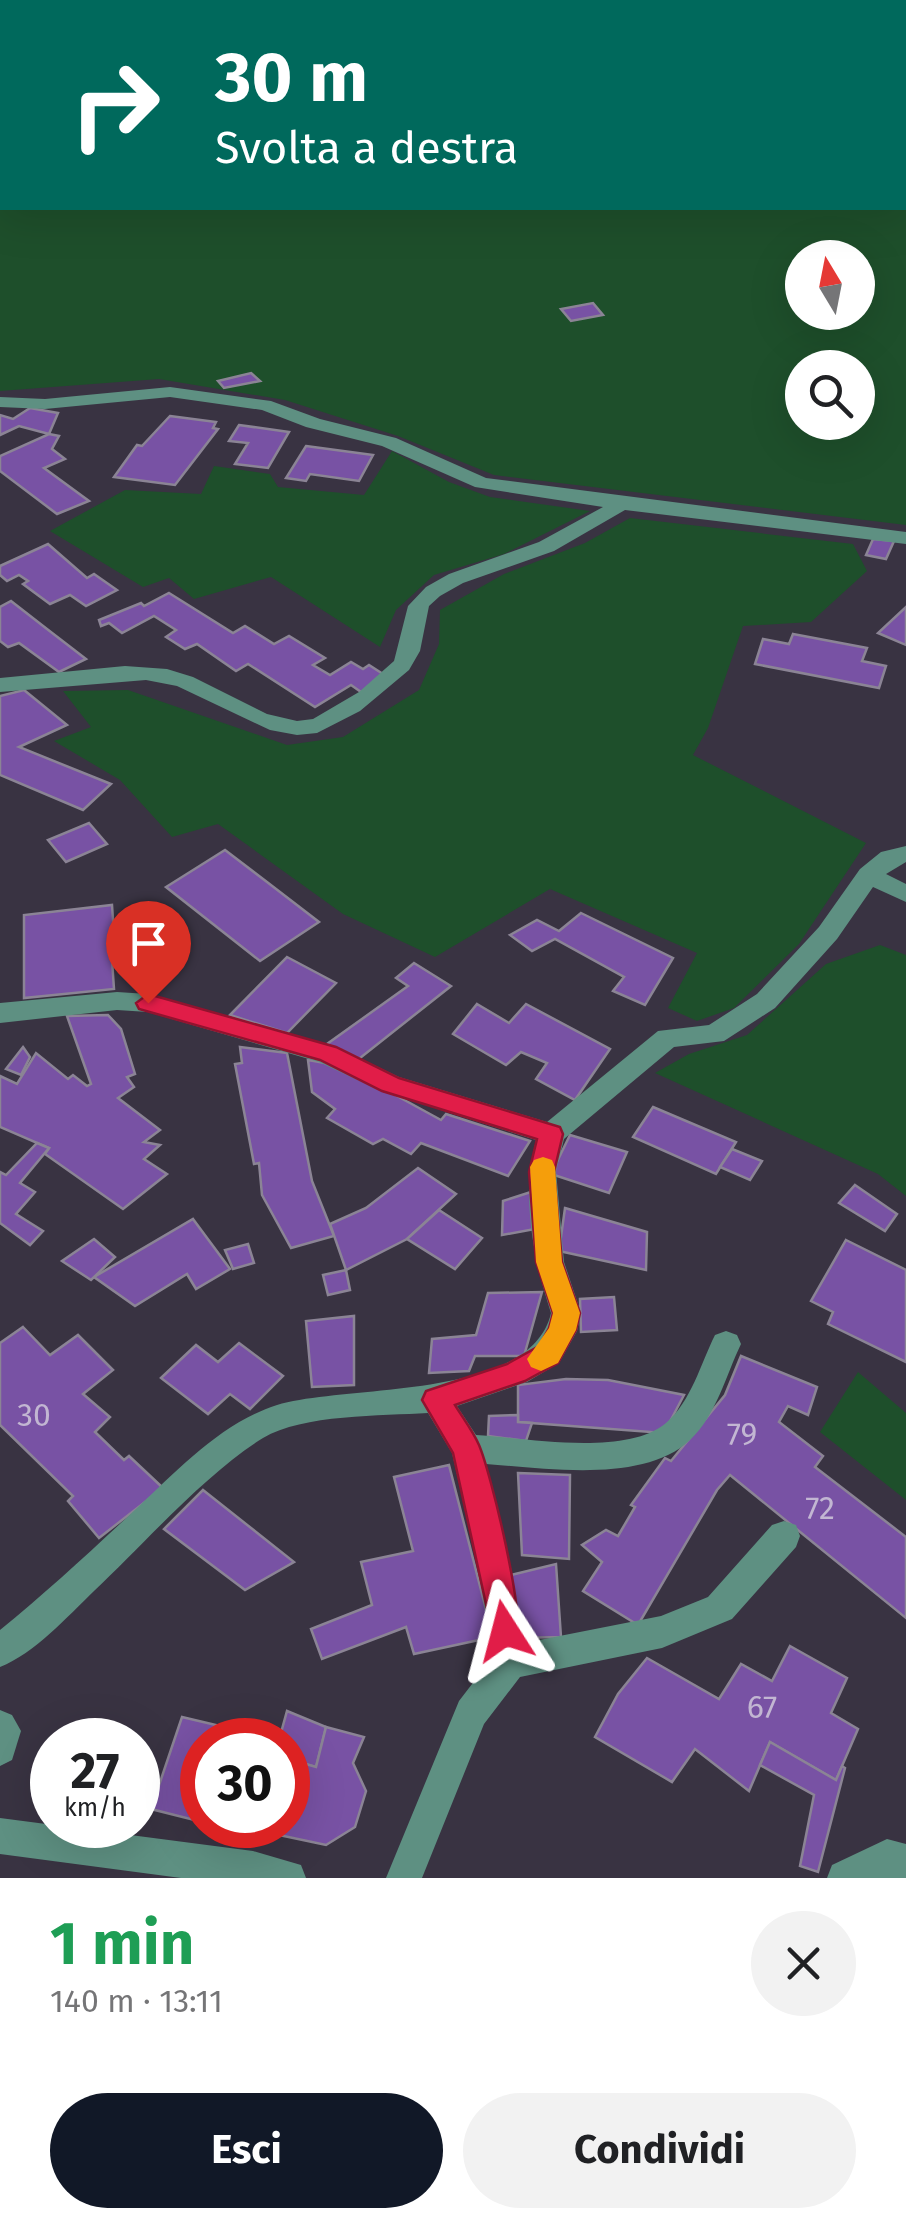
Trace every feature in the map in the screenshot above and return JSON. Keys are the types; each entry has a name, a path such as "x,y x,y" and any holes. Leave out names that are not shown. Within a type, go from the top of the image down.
{"street":[{"path":"0,402 46,404 170,392 233,400 265,405 313,423 389,442 482,483 906,538"},
{"path":"0,685 112,672 164,676 184,680 272,722 315,726 399,671 409,656 420,602 443,583 520,558 582,529 621,504"},
{"path":"0,1652 54,1608 201,1469 255,1426 333,1407 436,1400 516,1373 548,1354 562,1330 566,1313 549,1262 542,1172 551,1134 668,1038 715,1034 766,1001 828,934 869,874 889,858 906,854"},
{"path":"869,874 906,894"},
{"path":"0,1013 117,1001 148,1003 327,1054 390,1084 551,1134"},
{"path":"467,1449 607,1457 649,1446 677,1434 726,1344"},
{"path":"436,1400 467,1449 495,1568 510,1662"},
{"path":"404,1878 471,1714 510,1662 662,1632 720,1608 784,1536"},
{"path":"0,1726 0,1748"},
{"path":"0,1836 254,1869 288,1878"},
{"path":"845,1878 886,1856 906,1862"}],"green space":[{"path":"0,210 906,210 906,525 494,475 398,436 285,400 159,379 0,391"},
{"path":"392,451 449,482 490,497 590,511 504,554 434,575 396,610 380,647 271,577 194,599 169,578 143,587 50,531 125,490 201,494 214,466 270,474 278,487 364,495"},
{"path":"630,518 853,544 867,571 811,622 743,626 708,728 693,755 866,843 799,944 734,1008 697,1021 668,1008 697,953 550,889 435,957 343,914 218,824 172,837 120,780 54,741 91,727 63,691 128,690 287,745 343,737 419,690 439,644 440,610 504,574 585,543"},
{"path":"880,945 906,955 906,1196 878,1174 655,1073 689,1054 747,1035 826,964"},
{"path":"858,1372 906,1413 906,1500 820,1432"}],"building":[{"path":"593,303 603,315 571,321 561,309"},
{"path":"251,373 260,381 224,388 218,381"},
{"path":"30,408 58,413 49,434 19,426 0,435 0,415 13,419"},
{"path":"170,416 216,422 213,428 218,429 175,485 114,477 137,445 142,446"},
{"path":"239,425 289,432 268,468 235,464 248,443 229,441"},
{"path":"49,434 59,436 52,449 65,459 44,468 89,501 57,514 0,471 0,456"},
{"path":"306,446 373,455 359,481 310,474 306,481 286,478"},
{"path":"873,539 894,541 886,559 866,555"},
{"path":"48,544 87,578 94,574 117,590 86,606 70,595 50,604 23,584 28,581 19,575 7,581 0,575 0,566"},
{"path":"169,593 233,633 245,626 274,644 289,636 325,658 313,665 330,675 351,662 363,669 369,665 386,676 361,692 351,685 315,707 248,664 236,671 197,644 185,649 166,637 176,630 154,616 122,633 109,623 101,626 99,620 141,603 144,606"},
{"path":"11,601 86,659 59,672 19,643 8,647 0,641 0,607"},
{"path":"906,607 906,645 878,633"},
{"path":"793,634 867,648 862,661 886,666 879,688 755,664 763,639 789,644"},
{"path":"24,690 67,725 19,747 111,784 83,810 0,775 0,696"},
{"path":"89,823 107,844 66,862 48,840"},
{"path":"225,850 319,922 260,961 166,887"},
{"path":"112,905 114,934 129,932 131,959 112,960 114,989 24,998 24,915"},
{"path":"581,913 673,958 645,1005 613,991 624,977 555,939 532,951 510,935 537,920 559,931"},
{"path":"287,957 336,983 287,1033 230,1015"},
{"path":"414,963 451,986 355,1062 327,1044 408,986 396,978"},
{"path":"477,1004 509,1023 526,1004 610,1049 575,1100 536,1079 547,1063 521,1052 506,1065 453,1034"},
{"path":"108,1015 121,1029 135,1074 127,1077 134,1087 118,1098 160,1130 144,1142 160,1145 144,1159 167,1174 123,1209 45,1154 49,1148 0,1127 0,1076 17,1084 36,1053 68,1079 73,1075 87,1086 91,1084 67,1016"},
{"path":"23,1047 30,1057 21,1075 6,1069"},
{"path":"240,1047 287,1053 312,1181 334,1236 291,1248 262,1195 259,1163 254,1164 235,1064 242,1063"},
{"path":"308,1060 342,1066 441,1120 446,1114 530,1141 508,1176 421,1143 411,1154 383,1139 373,1144 327,1118 335,1109 312,1092"},
{"path":"653,1107 736,1142 716,1174 633,1137"},
{"path":"570,1135 627,1152 609,1193 551,1174"},
{"path":"37,1143 49,1148 20,1183 35,1192 16,1214 43,1231 30,1245 0,1223 0,1172 6,1175"},
{"path":"732,1149 762,1161 750,1180 720,1167"},
{"path":"418,1168 456,1194 407,1239 346,1270 330,1224 366,1208"},
{"path":"855,1185 897,1214 885,1231 839,1203"},
{"path":"534,1191 535,1229 502,1235 503,1201"},
{"path":"565,1208 647,1232 646,1270 559,1251"},
{"path":"439,1210 482,1238 455,1269 407,1239"},
{"path":"193,1219 230,1269 196,1289 187,1274 135,1306 94,1277"},
{"path":"94,1239 115,1257 91,1280 62,1261"},
{"path":"846,1240 906,1270 906,1362 828,1324 833,1312 811,1301"},
{"path":"248,1244 254,1263 233,1269 225,1250"},
{"path":"346,1270 350,1290 328,1295 323,1275"},
{"path":"542,1292 524,1356 475,1356 469,1371 429,1373 432,1339 476,1335 488,1293"},
{"path":"614,1297 617,1330 581,1332 580,1299"},
{"path":"354,1316 354,1385 312,1387 306,1321"},
{"path":"23,1327 50,1355 78,1335 113,1370 83,1394 110,1417 95,1432 124,1460 129,1456 163,1488 99,1538 68,1501 73,1496 0,1425 0,1343"},
{"path":"239,1343 283,1376 250,1409 230,1394 208,1414 161,1378 196,1345 218,1362"},
{"path":"741,1356 817,1387 808,1415 788,1406 779,1422 823,1456 815,1467 906,1537 906,1618 730,1475 717,1490 638,1625 583,1591 602,1562 582,1545 606,1530 618,1536 635,1507 631,1505 665,1458 671,1461 725,1395"},
{"path":"566,1379 608,1380 684,1395 664,1433 518,1422 518,1385"},
{"path":"518,1415 518,1422 532,1423 526,1441 488,1436 489,1416"},
{"path":"449,1465 493,1637 414,1654 406,1627 322,1659 311,1629 372,1605 361,1562 413,1551 394,1477"},
{"path":"518,1473 570,1475 569,1559 522,1555"},
{"path":"203,1490 294,1562 245,1590 164,1529"},
{"path":"556,1564 561,1637 515,1638 511,1575"},
{"path":"790,1646 847,1678 831,1713 858,1729 836,1780 770,1742 749,1791 695,1749 672,1782 595,1737 618,1694 647,1658 719,1699 741,1664 772,1681"},
{"path":"287,1711 304,1718 285,1718"},
{"path":"310,1720 326,1727 316,1767 310,1765"},
{"path":"180,1723 180,1816 160,1811 160,1782"},
{"path":"326,1727 364,1737 353,1763 366,1791 355,1827 326,1845 310,1842 310,1765 316,1767"},
{"path":"770,1742 836,1780 842,1766 845,1768 818,1872 800,1866 814,1795 760,1765"}],"slow traffic":[{"path":"541,1359 562,1330 566,1313 549,1262 543,1167"}],"route":[{"path":"148,1003 327,1054 390,1084 551,1134 542,1172 549,1262 566,1313 562,1330 548,1354 516,1373 436,1400 467,1449 495,1568 505,1631"}]}
